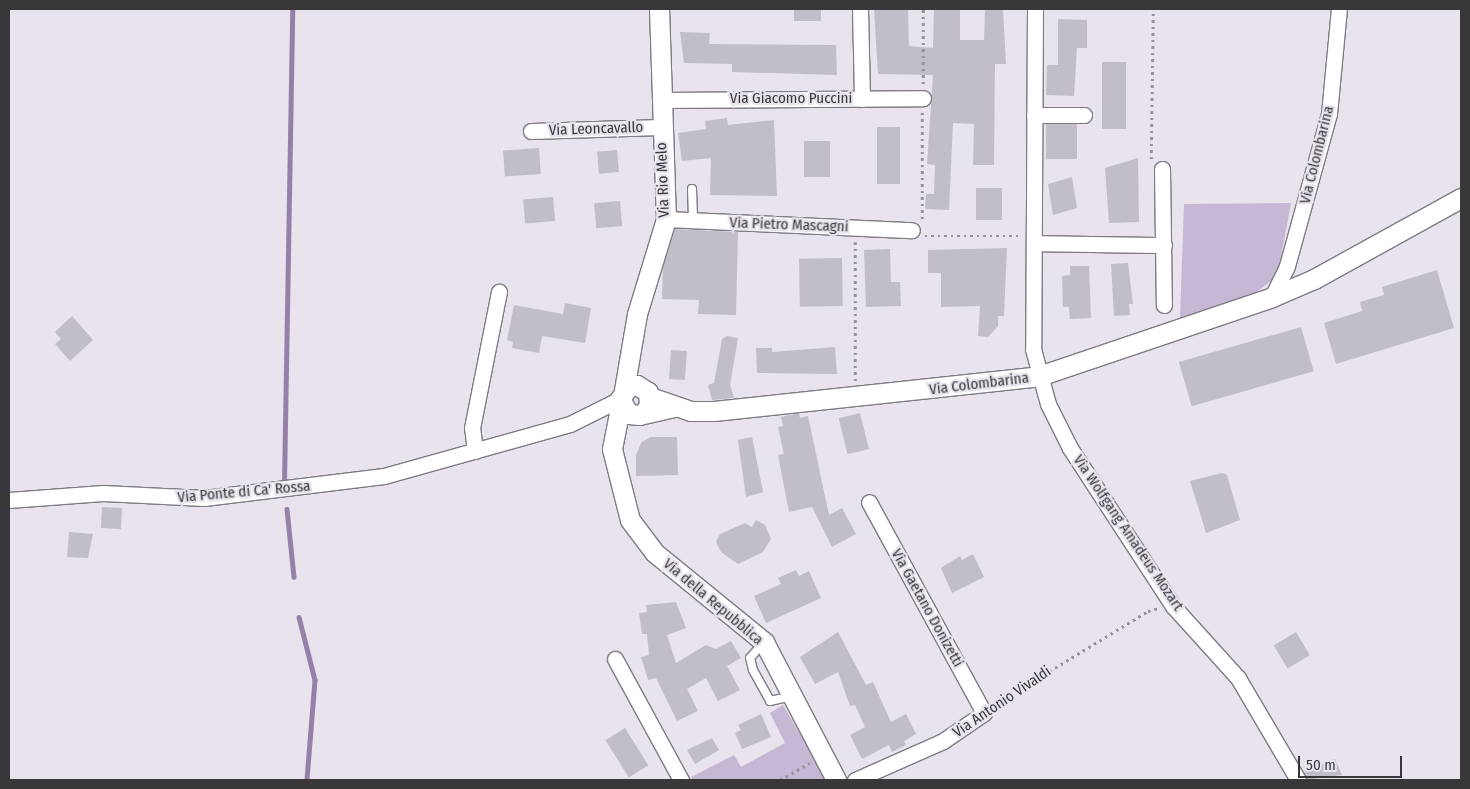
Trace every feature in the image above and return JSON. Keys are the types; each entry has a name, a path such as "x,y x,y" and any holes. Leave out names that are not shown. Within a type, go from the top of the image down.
{"street":[{"name":"Via Rio Melo","path":"622,397 632,346 666,219 660,100 659,9"},
{"path":"860,9 862,99"},
{"name":"Via Wolfgang Amadeus Mozart","path":"1035,9 1033,349 1039,376 1070,448 1173,606 1238,678 1298,780"},
{"name":"Via Colombarina","path":"1272,297 1287,266 1329,114 1339,9"},
{"name":"Via Giacomo Puccini","path":"660,100 922,98"},
{"path":"1034,115 1084,115"},
{"name":"Via Leoncavallo","path":"531,131 661,127"},
{"path":"1162,169 1164,305"},
{"name":"Via Colombarina","path":"622,397 637,385 644,403 714,411 855,398 1039,376 1272,297 1314,279 1461,198"},
{"name":"Via Pietro Mascagni","path":"666,219 855,228 917,233"},
{"path":"1034,240 1164,245"},
{"path":"475,451 472,428 499,292"},
{"path":"612,449 644,403 632,346"},
{"path":"622,397 629,414 644,403"},
{"name":"Via Ponte di Ca' Rossa","path":"9,500 103,493 204,498 310,487 384,476 570,424 622,397"},
{"name":"Via della Repubblica","path":"622,397 612,449 630,520 655,553 764,642 836,780"},
{"name":"Via Gaetano Donizetti","path":"869,502 984,713"},
{"path":"615,659 681,780"},
{"name":"Via Antonio Vivaldi","path":"855,780 943,741 984,713"}],"lane":[{"path":"692,189 693,221"}],"path":[{"path":"923,9 917,233 1034,240"},
{"path":"1153,9 1151,169 1162,169"},
{"path":"855,228 855,398"},
{"name":"Via Antonio Vivaldi","path":"984,713 1003,697 1148,611 1173,606"},
{"path":"780,780 823,754"}],"shaded area":[{"path":"1291,203 1279,268 1271,281 1255,293 1180,318 1184,204"},
{"path":"783,705 827,780 693,780 691,777 734,755 741,767 785,743 770,713"}],"building":[{"path":"794,9 821,9 821,21 794,21"},
{"path":"874,9 908,9 909,46 933,48 934,9 960,9 960,40 984,40 985,9 1003,9 1006,64 995,64 994,165 973,165 974,124 953,123 949,210 925,209 926,194 934,194 935,165 927,164 933,75 878,74"},
{"path":"1058,19 1087,20 1087,48 1077,48 1074,96 1046,95 1047,65 1058,65"},
{"path":"680,32 710,33 709,44 836,45 837,75 732,72 732,64 684,63"},
{"path":"1102,62 1126,62 1126,129 1102,129"},
{"path":"727,118 728,125 774,120 777,196 710,195 711,158 682,161 678,133 706,129 705,121"},
{"path":"1046,124 1077,124 1077,159 1046,159"},
{"path":"877,127 900,127 900,184 877,184"},
{"path":"804,141 830,141 830,177 804,177"},
{"path":"539,148 541,174 505,176 503,151"},
{"path":"617,150 619,172 599,174 597,152"},
{"path":"1138,158 1139,222 1109,223 1105,168"},
{"path":"1072,177 1077,208 1053,215 1048,184"},
{"path":"976,188 1002,188 1002,220 976,220"},
{"path":"553,197 555,221 525,224 523,200"},
{"path":"620,201 622,226 596,228 594,203"},
{"path":"675,229 738,232 736,315 698,314 699,300 662,299 663,266"},
{"path":"1007,248 1004,316 998,316 998,326 988,337 978,336 980,306 941,307 941,273 928,273 928,250"},
{"path":"890,249 891,282 900,282 901,306 866,307 864,250"},
{"path":"842,258 843,306 800,307 799,259"},
{"path":"1128,263 1133,304 1129,304 1130,315 1114,316 1111,264"},
{"path":"1070,266 1089,266 1091,318 1070,319 1069,307 1063,307 1062,276 1070,275"},
{"path":"1437,270 1454,328 1336,364 1324,323 1362,311 1360,302 1384,295 1382,287"},
{"path":"565,303 591,308 585,343 542,336 539,353 512,348 513,342 507,340 514,305 563,314"},
{"path":"72,316 93,340 70,361 55,344 61,339 55,332"},
{"path":"1301,327 1314,371 1192,406 1179,362"},
{"path":"727,336 738,338 730,385 734,398 712,400 708,385 714,383 722,339"},
{"path":"835,347 837,374 757,373 756,348 772,348 772,352"},
{"path":"671,350 687,351 685,380 669,379"},
{"path":"799,413 800,418 808,416 829,515 842,508 856,534 832,547 812,507 789,512 778,455 784,454 778,427 783,426 781,417"},
{"path":"860,413 869,449 848,454 839,418"},
{"path":"650,437 677,437 678,475 636,476 636,455 641,443"},
{"path":"752,437 763,492 746,497 738,440"},
{"path":"1222,473 1227,475 1240,520 1206,533 1190,481"},
{"path":"102,507 122,508 121,529 101,528"},
{"path":"756,520 765,525 771,539 763,552 738,564 721,552 716,542 720,534 745,523 752,527"},
{"path":"69,532 93,534 88,558 67,557"},
{"path":"973,554 984,577 952,593 941,568 960,556 962,560"},
{"path":"796,570 799,576 809,571 821,598 766,623 754,596 781,584 778,578"},
{"path":"676,602 686,628 667,635 676,663 706,645 716,649 731,641 741,658 727,666 740,690 718,701 706,678 687,689 698,711 677,721 656,678 648,680 641,657 649,655 647,634 642,634 639,613 647,612 646,605"},
{"path":"838,632 866,685 873,682 891,722 906,714 916,734 904,741 906,745 892,752 889,745 862,759 850,735 865,727 855,705 850,706 838,672 815,684 800,657"},
{"path":"1296,632 1310,655 1288,669 1274,645"},
{"path":"761,714 771,737 742,749 735,733 741,730 738,725"},
{"path":"625,728 648,765 629,778 605,740"},
{"path":"712,738 719,750 695,764 687,750"},
{"path":"1335,759 1342,775 1307,780 1304,772"}],"waterway":[{"path":"284,483 292,9"},
{"path":"287,509 294,577"},
{"path":"299,617 315,680 307,780"}]}
